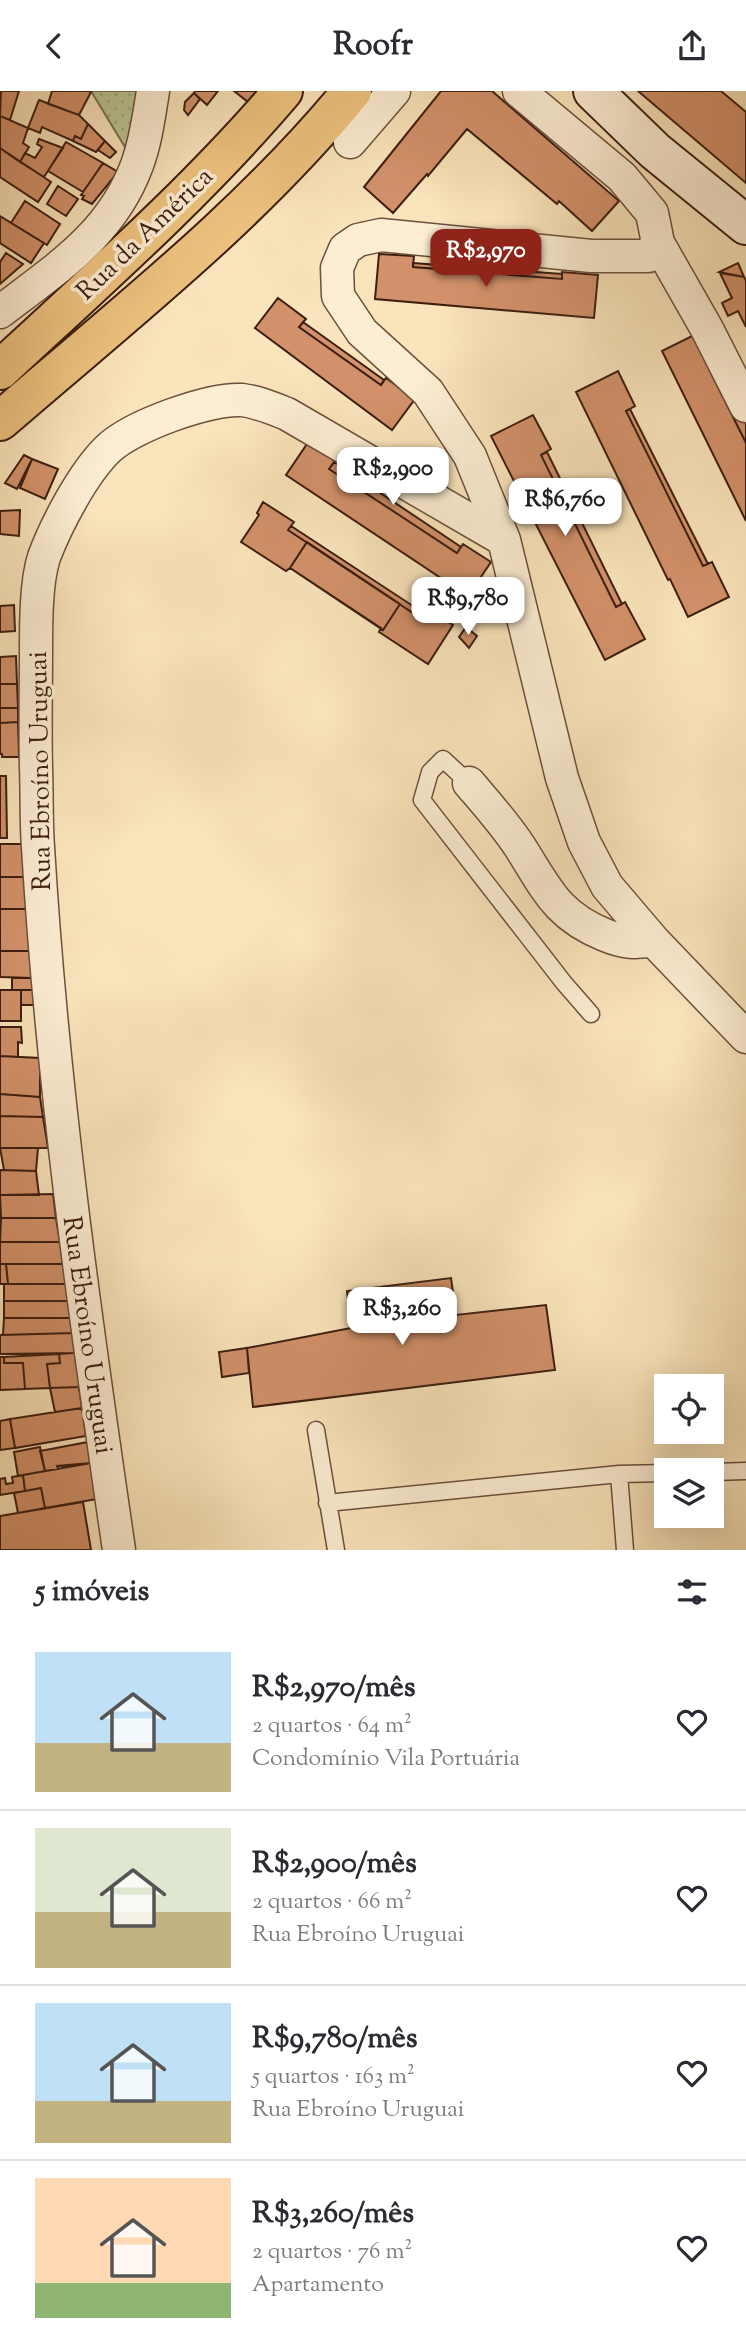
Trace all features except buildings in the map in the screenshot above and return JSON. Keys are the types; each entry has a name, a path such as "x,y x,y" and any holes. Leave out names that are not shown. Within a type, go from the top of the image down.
{"main road":[{"name":"Rua da América","path":"0,370 165,216 226,155 283,91"},
{"path":"0,421 209,240 268,183 346,98"}],"street":[{"path":"0,311 67,261 101,229 122,198 138,163 153,91"},
{"path":"350,142 394,91"},
{"path":"519,91 622,177 652,213 658,243 746,406"},
{"path":"593,91 655,152 746,225"},
{"path":"658,243 648,255 592,256 381,235 358,240 345,249 337,268 338,296 362,331 428,392 470,456 504,540 562,778 584,842 607,886 653,940 746,1037"},
{"name":"Rua Ebroíno Uruguai","path":"120,1550 82,1296 60,1109 37,846 36,613 43,559 76,492 107,450 153,423 215,402 242,400 286,414 504,540"},
{"path":"469,783 497,815 552,898 571,917 595,931 619,940 637,943 653,940"}],"lane":[{"path":"469,783 443,759 430,772 422,800 591,1014"},
{"path":"316,1430 336,1550"},
{"path":"724,1472 746,1471"},
{"path":"327,1503 619,1474 654,1473"},
{"path":"619,1474 625,1550"}],"green space":[{"path":"91,91 144,91 131,157"}]}
